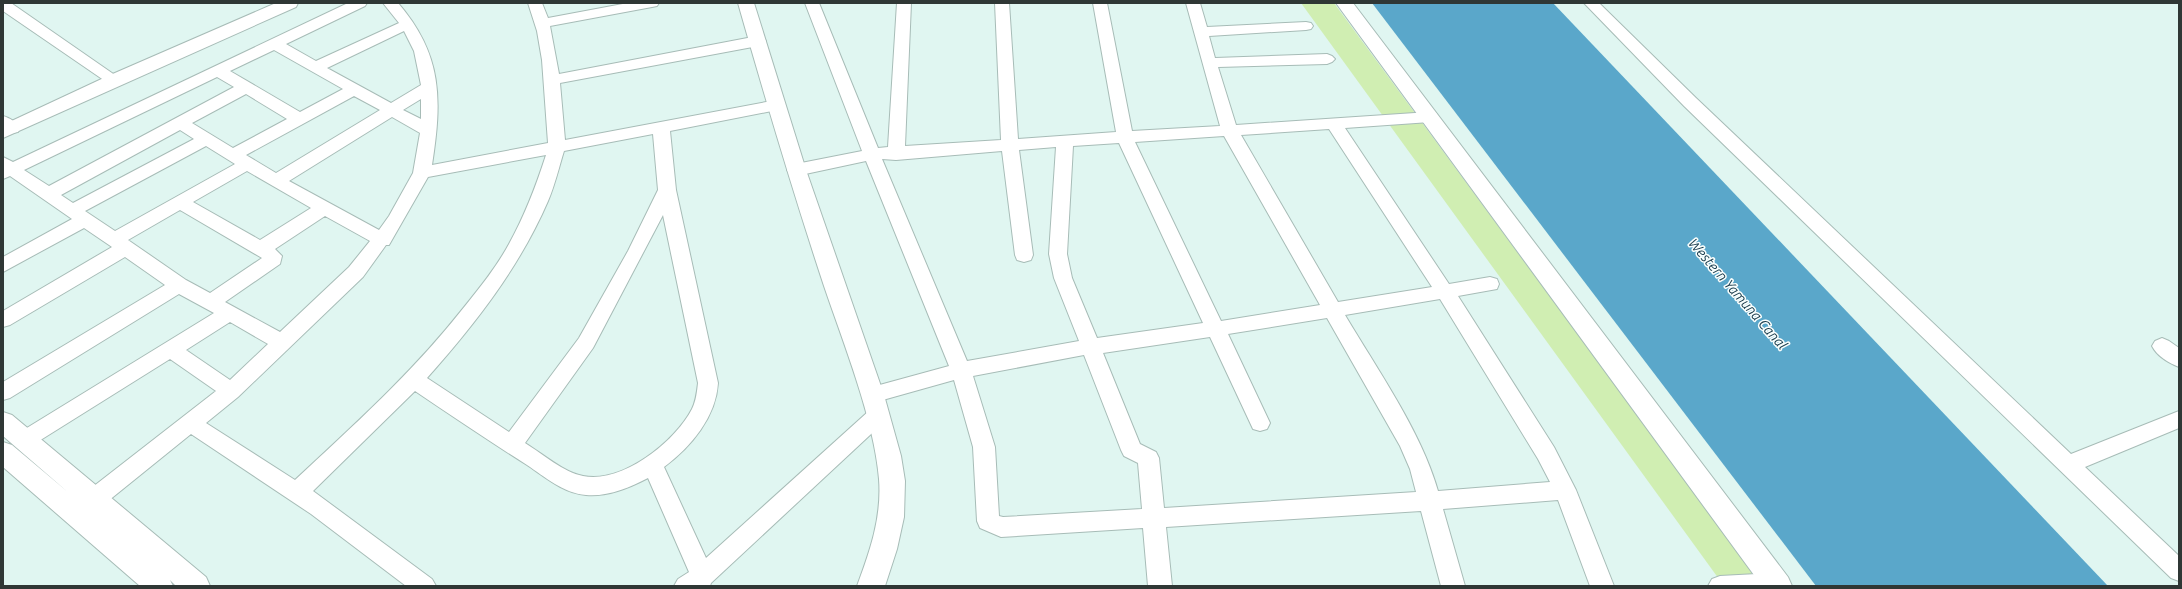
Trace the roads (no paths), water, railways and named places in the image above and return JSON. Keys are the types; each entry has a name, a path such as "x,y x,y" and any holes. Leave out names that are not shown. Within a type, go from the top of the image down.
{"street":[{"path":"6,127 290,3"},
{"path":"6,168 218,71 360,3"},
{"path":"84,506 231,390 356,272 383,240 396,220 422,173 428,131 429,87 422,50 408,24 390,3"},
{"path":"297,492 413,379 440,350 504,268 532,219 557,148 553,80 543,23 535,3"},
{"path":"543,23 628,5 652,3"},
{"path":"746,3 796,170 872,395 889,456 892,488 891,517 884,549 872,586"},
{"path":"812,3 872,154 961,370 984,447 988,521 1001,527 1154,516 1430,501 1566,490"},
{"path":"896,154 904,3"},
{"path":"1002,3 1010,146 1024,255"},
{"path":"1100,3 1125,138 1260,423"},
{"path":"1193,3 1209,63 1230,131 1409,443 1420,469 1430,501 1453,586"},
{"path":"1344,3 1777,584"},
{"path":"1591,3 1705,117 2179,571"},
{"path":"3,4 114,80"},
{"path":"316,67 408,24"},
{"path":"1201,32 1306,26"},
{"path":"553,80 758,41"},
{"path":"274,44 428,131"},
{"path":"1209,63 1327,59"},
{"path":"218,71 299,119"},
{"path":"276,181 429,87"},
{"path":"48,194 245,88"},
{"path":"3,320 119,244 299,119 355,89"},
{"path":"422,173 777,105"},
{"path":"796,170 872,154 896,154 1065,143 1430,117"},
{"path":"180,123 276,181 383,240"},
{"path":"1334,124 1445,292 1546,452 1566,490 1602,586"},
{"path":"413,379 512,446 573,483 590,486 604,485 627,478 653,466 697,421 708,395 708,382 667,190 661,128"},
{"path":"3,265 79,216 207,139"},
{"path":"1065,143 1058,254 1063,278 1089,347 1132,450 1148,458 1160,586"},
{"path":"6,168 48,194 179,286 282,342"},
{"path":"512,446 586,343 637,251 667,190"},
{"path":"179,202 262,248 273,256 273,259 210,303"},
{"path":"262,248 324,208"},
{"path":"872,395 961,370 1089,347 1215,329 1490,284"},
{"path":"3,392 179,286"},
{"path":"13,446 229,313"},
{"path":"2162,346 2179,359"},
{"path":"170,349 231,390"},
{"path":"653,466 695,583 877,416"},
{"path":"2068,464 2179,419"},
{"path":"3,422 13,446 84,506 196,586"},
{"path":"190,423 297,492 424,586"},
{"path":"84,506 159,586"},
{"path":"1720,586 1777,584"}],"water":[{"name":"Western Yamuna Canal","path":"1372,3 1553,3 2108,586 1816,586"}]}
